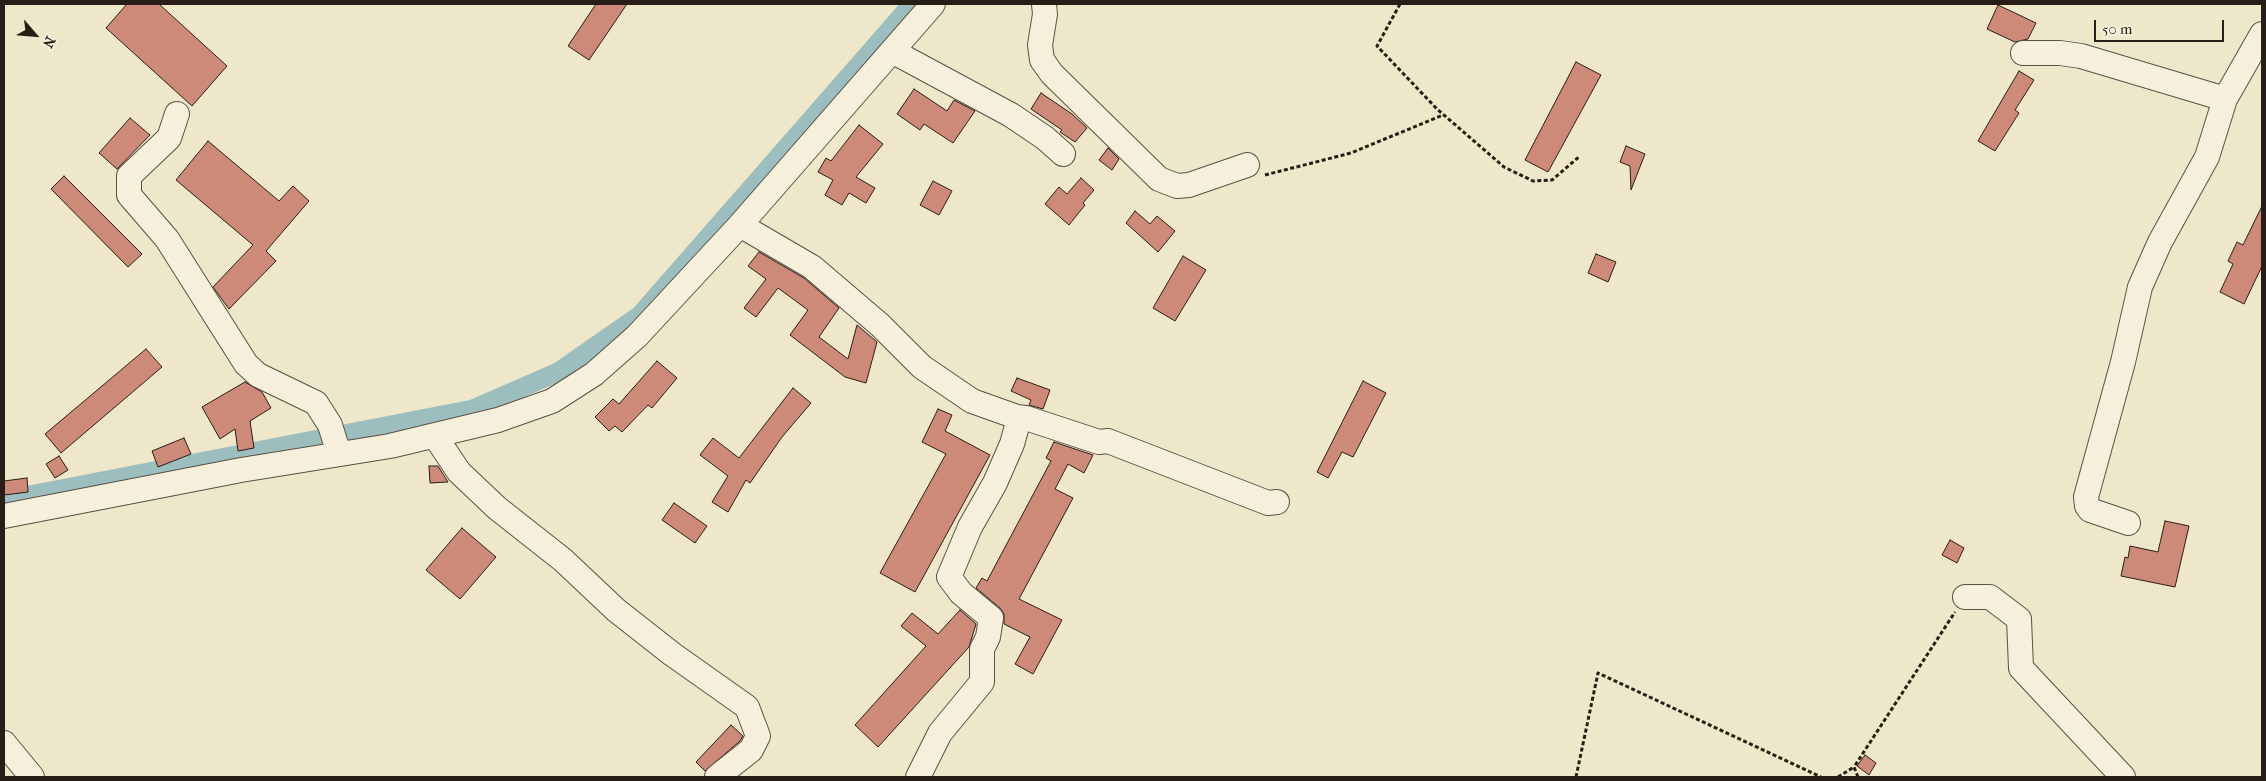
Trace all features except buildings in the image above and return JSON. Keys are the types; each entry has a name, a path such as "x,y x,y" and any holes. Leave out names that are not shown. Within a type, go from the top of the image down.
{"street":[{"path":"4,516 241,470 435,436 498,420 552,401 594,374 637,336 740,225 933,4"},
{"path":"1044,4 1045,14 1040,45 1042,60 1052,74 1159,180 1177,186 1189,186 1248,166"},
{"path":"2128,523 2090,510 2087,506 2086,497 2123,362 2140,286 2160,242 2207,157 2225,99 2262,34"},
{"path":"892,51 1011,115 1045,138 1063,154"},
{"path":"2023,53 2060,53 2081,56 2225,99"},
{"path":"177,114 169,138 129,176 129,195 167,239 246,364 258,375 316,404 330,425 339,454"},
{"path":"740,225 812,267 880,325 930,372 972,401 1099,442 1108,441 1268,503 1277,502"},
{"path":"918,777 940,734 982,682 982,649 988,637 991,618 961,593 949,576 970,528 995,483 1012,444 1017,426 1017,417"},
{"path":"435,436 458,472 498,508 563,560 623,615 672,654 747,707 758,736 751,750 717,777"},
{"path":"1965,597 1990,597 2019,619 2021,668 2123,777"},
{"path":"4,743 32,777"}],"path":[{"path":"1400,4 1377,46 1443,115 1504,167 1533,182 1552,180 1580,156"},
{"path":"1248,166 1265,175 1272,174 1351,153 1443,115"},
{"path":"1838,777 1854,767 1965,597"},
{"path":"1576,777 1598,673 1821,777"},
{"path":"1854,767 1858,777"}],"waterway":[{"path":"4,500 473,409 558,372 640,315 912,4"}]}
